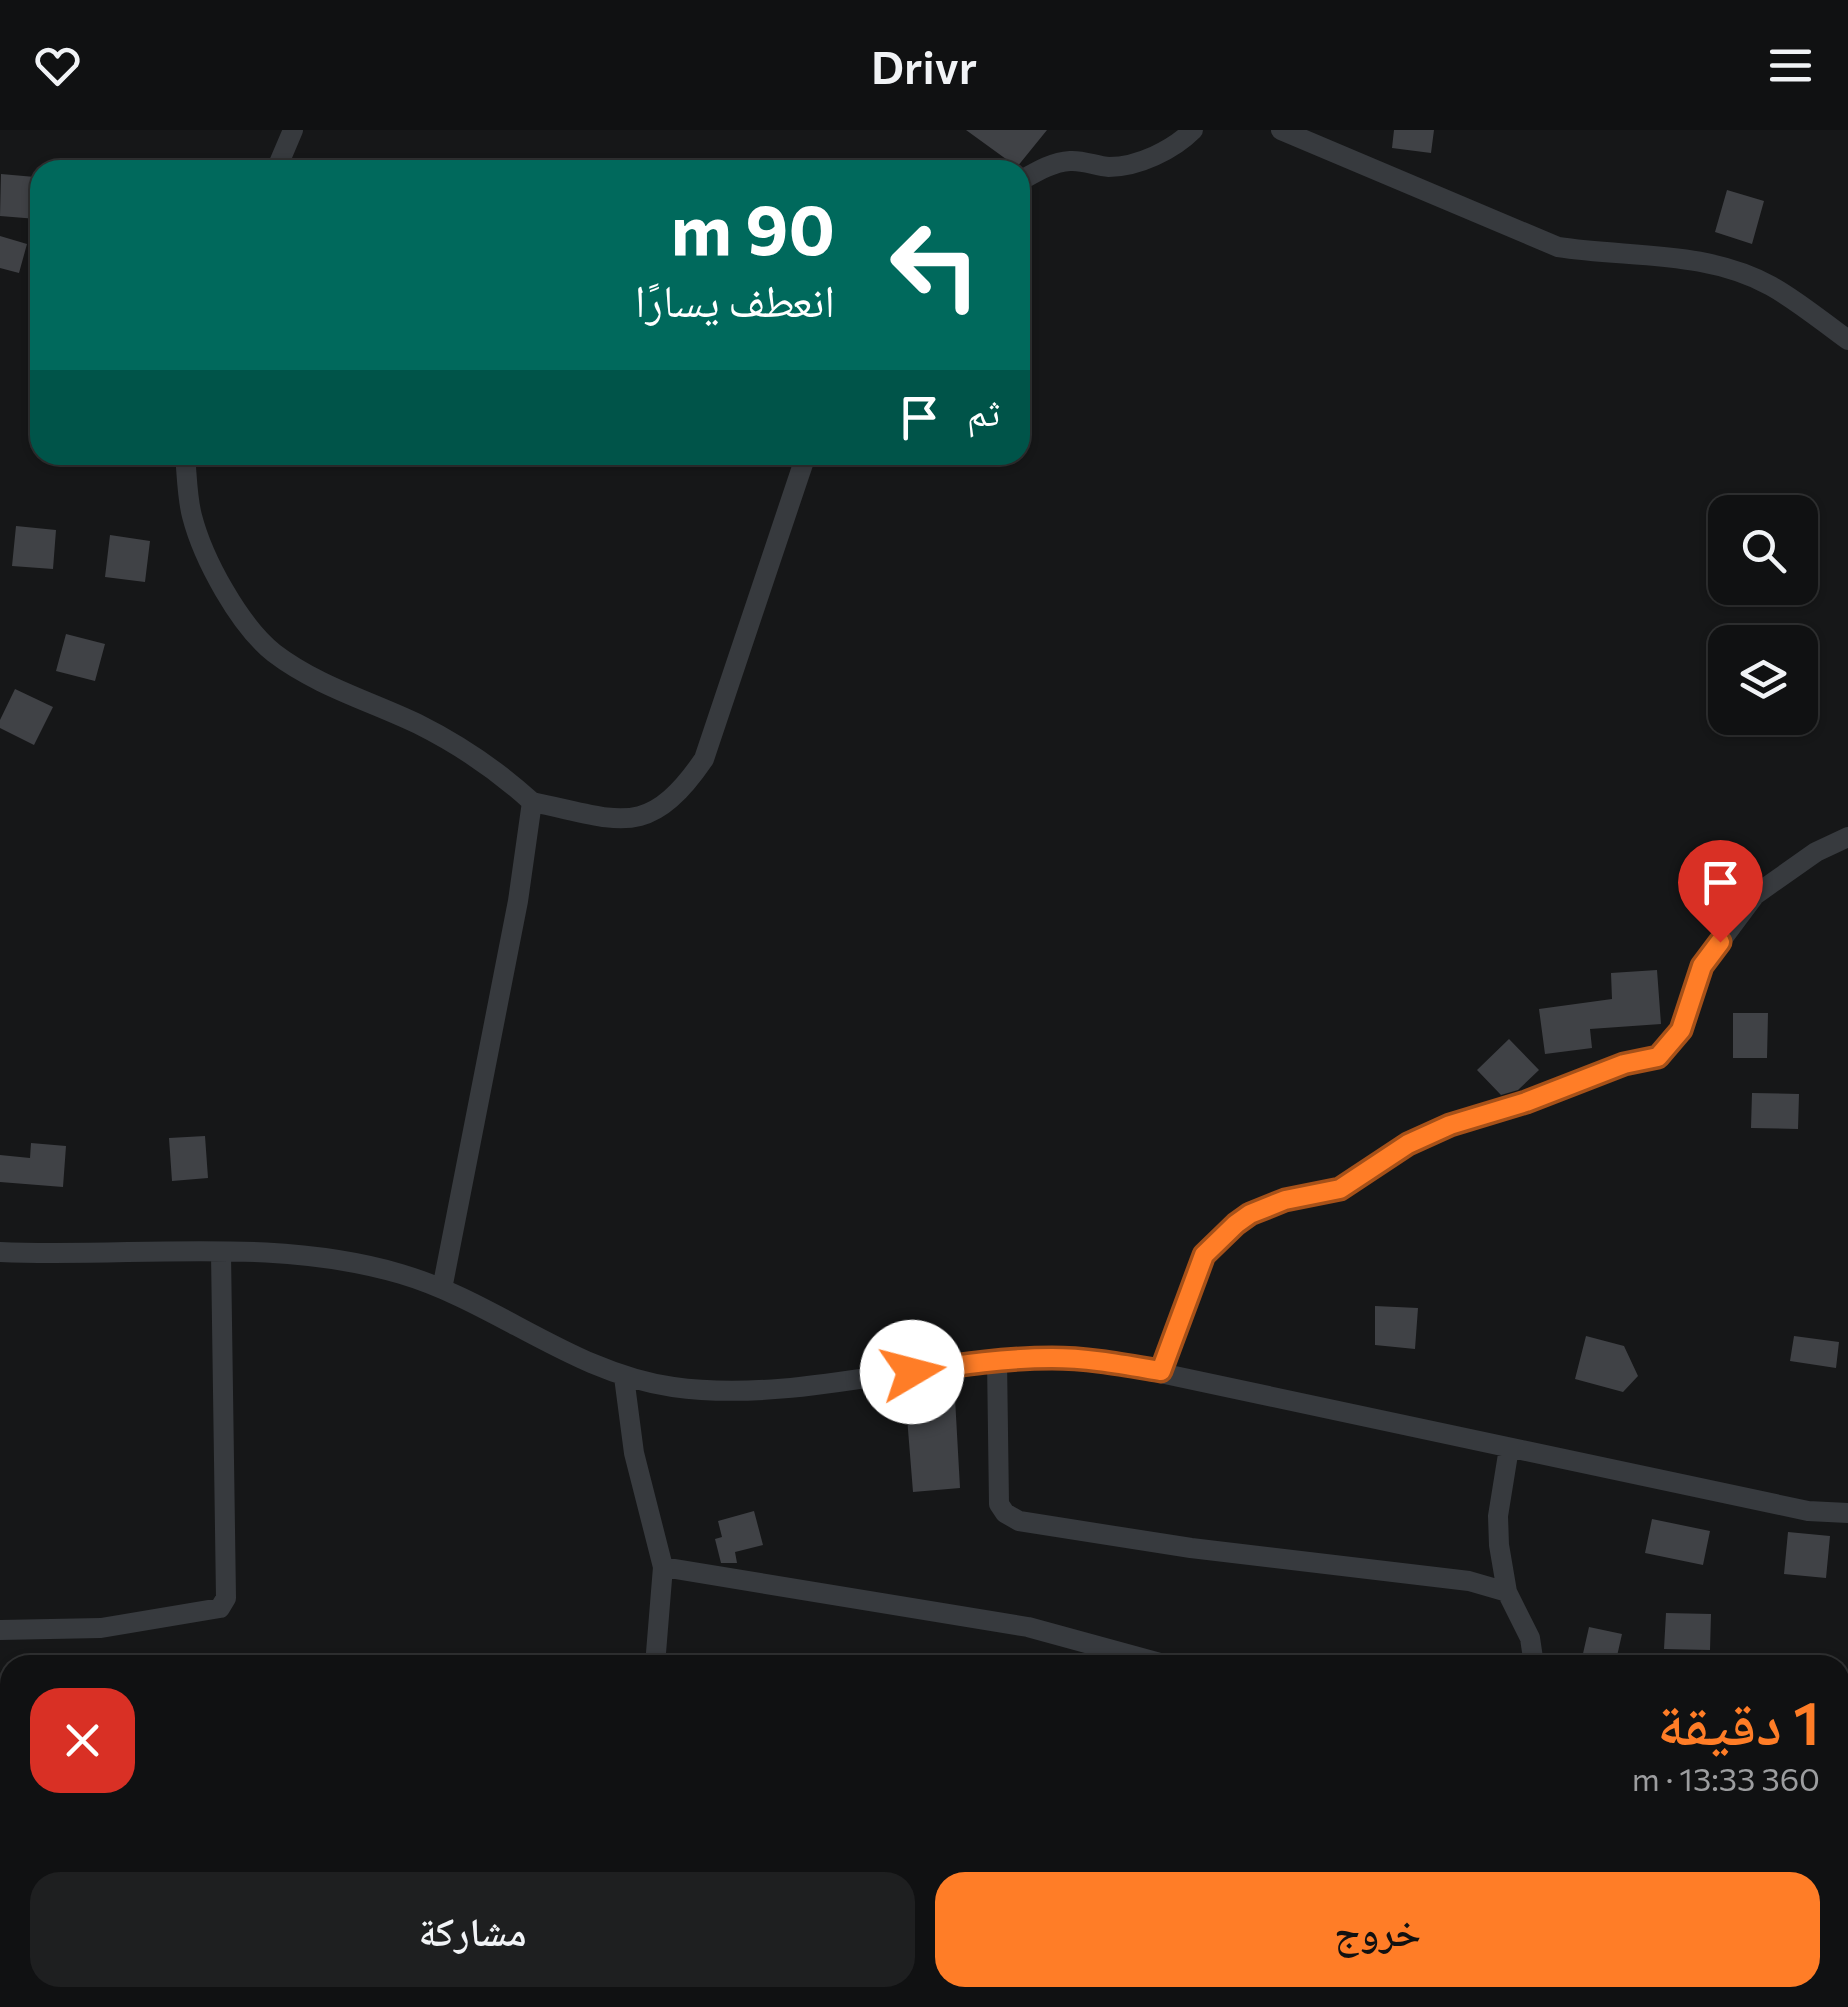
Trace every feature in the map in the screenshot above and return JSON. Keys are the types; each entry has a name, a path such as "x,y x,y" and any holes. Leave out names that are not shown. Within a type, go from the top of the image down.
{"street":[{"path":"280,160 293,130"},
{"path":"1030,176 1050,165 1072,160 1110,166 1137,162 1180,143 1193,130"},
{"path":"1281,130 1558,247 1664,256 1725,266 1772,286 1848,340"},
{"path":"186,465 192,516 211,564 248,626 274,653 332,688 464,749 502,774 532,802 612,819 642,818 655,812 686,786 704,759 803,465"},
{"path":"442,1288 518,901 532,802"},
{"path":"1161,1371 1204,1255 1236,1224 1285,1200 1340,1189 1408,1144 1450,1125 1526,1102 1624,1064 1658,1057 1681,1030 1702,966 1755,895 1816,852 1848,837"},
{"path":"0,1252 221,1253 326,1258 400,1273 442,1288 624,1377 675,1387 738,1390 827,1383 997,1360 1056,1358 1104,1362 1808,1510 1848,1513"},
{"path":"0,1630 101,1628 220,1608 226,1598 221,1253"},
{"path":"997,1360 999,1504 1005,1514 1019,1520 1191,1548 1469,1582 1507,1592"},
{"path":"624,1377 634,1453 663,1567 656,1655"},
{"path":"1509,1448 1498,1516 1499,1545 1507,1592 1530,1638 1533,1655"},
{"path":"663,1567 1028,1626 1131,1655"}],"building":[{"path":"966,130 1047,130 1023,160 1007,160"},
{"path":"1394,130 1434,130 1431,153 1392,148"},
{"path":"1,174 30,177 30,218 0,216"},
{"path":"1727,190 1764,201 1752,244 1715,232"},
{"path":"0,236 27,244 19,273 0,268"},
{"path":"16,526 56,530 53,569 12,566"},
{"path":"110,535 150,541 145,582 105,577"},
{"path":"66,634 105,644 95,681 56,671"},
{"path":"15,689 53,707 34,745 0,728"},
{"path":"1657,970 1661,1024 1590,1029 1592,1048 1545,1054 1539,1009 1612,999 1611,973"},
{"path":"1733,1013 1768,1013 1767,1058 1733,1058"},
{"path":"1509,1039 1539,1070 1518,1090 1501,1095 1477,1070"},
{"path":"1752,1093 1799,1094 1798,1129 1751,1128"},
{"path":"205,1136 208,1178 172,1181 169,1138"},
{"path":"31,1143 66,1146 63,1187 0,1182 0,1155 30,1158"},
{"path":"1375,1306 1418,1308 1415,1349 1375,1345"},
{"path":"1586,1336 1624,1346 1638,1376 1623,1392 1575,1379"},
{"path":"1794,1336 1839,1342 1836,1368 1790,1361"},
{"path":"955,1398 960,1488 913,1492 907,1417 894,1418 893,1402"},
{"path":"754,1511 763,1545 735,1552 737,1563 721,1563 715,1539 722,1537 718,1521"},
{"path":"1652,1519 1710,1531 1703,1565 1645,1553"},
{"path":"1788,1532 1830,1536 1826,1578 1784,1574"},
{"path":"1666,1613 1711,1614 1710,1650 1664,1649"},
{"path":"1589,1627 1622,1634 1617,1655 1583,1655"}],"route":[{"path":"912,1372 997,1360 1056,1358 1161,1371 1204,1255 1236,1224 1285,1200 1340,1189 1408,1144 1450,1125 1526,1102 1624,1064 1658,1057 1681,1030 1702,966 1720,942"}]}
